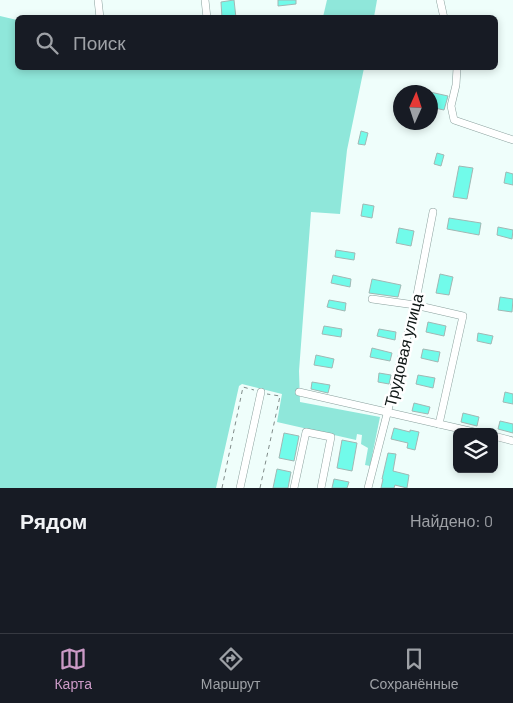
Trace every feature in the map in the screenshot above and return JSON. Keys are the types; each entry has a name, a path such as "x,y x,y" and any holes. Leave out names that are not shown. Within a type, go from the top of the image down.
{"street":[{"path":"98,0 100,15"},
{"path":"205,0 207,15"},
{"path":"440,0 443,15"},
{"path":"457,70 456,85 451,106 454,120 513,140"},
{"name":"Трудовая улица","path":"368,488 415,305 433,212"},
{"path":"372,299 415,305 463,316 439,424"},
{"path":"240,488 261,392"},
{"path":"299,392 456,428"},
{"path":"294,488 306,432 331,437 320,488"},
{"path":"498,437 513,441"}],"green space":[{"path":"327,0 377,0 374,15 323,15"},
{"path":"0,16 15,20 15,70 364,70 347,150 340,214 311,212 299,371 300,402 380,417 370,466 365,465 368,448 361,444 362,435 357,434 356,440 277,422 282,394 242,384 239,386 216,488 0,488"}],"building":[{"path":"234,0 236,15 222,15 221,2"},
{"path":"278,0 296,0 296,4 278,6"},
{"path":"438,94 448,96 444,110 438,109"},
{"path":"361,131 368,133 365,145 358,144"},
{"path":"437,153 444,155 441,166 434,164"},
{"path":"459,166 473,168 467,199 453,197"},
{"path":"506,172 513,174 513,185 504,183"},
{"path":"363,204 374,206 372,218 361,216"},
{"path":"449,218 481,223 479,235 447,229"},
{"path":"498,227 513,230 512,239 497,235"},
{"path":"399,228 414,231 411,246 396,243"},
{"path":"336,250 355,253 354,260 335,257"},
{"path":"440,274 453,277 449,295 436,293"},
{"path":"333,275 351,279 350,287 331,283"},
{"path":"372,279 401,285 398,297 369,293"},
{"path":"500,297 513,299 512,312 498,310"},
{"path":"329,300 346,303 345,311 327,307"},
{"path":"428,322 446,326 444,336 426,332"},
{"path":"324,326 342,329 341,337 322,334"},
{"path":"379,329 396,332 395,340 377,336"},
{"path":"478,333 493,336 491,344 477,341"},
{"path":"372,348 392,353 390,361 370,357"},
{"path":"423,349 440,352 438,362 421,358"},
{"path":"316,355 334,359 332,368 314,365"},
{"path":"379,373 391,375 389,384 378,382"},
{"path":"418,375 435,378 433,388 416,384"},
{"path":"312,382 330,385 328,393 311,389"},
{"path":"505,392 513,394 513,404 503,402"},
{"path":"414,403 430,407 428,414 412,411"},
{"path":"463,413 479,417 477,426 461,422"},
{"path":"500,421 513,424 513,433 498,429"},
{"path":"394,428 419,432 415,450 407,448 408,443 391,439"},
{"path":"284,433 299,436 294,461 279,458"},
{"path":"342,440 357,443 352,471 337,468"},
{"path":"388,453 396,454 393,471 409,475 407,488 395,485 394,488 381,488"},
{"path":"277,469 291,472 288,488 273,488"},
{"path":"334,479 349,482 347,488 332,488"}]}
